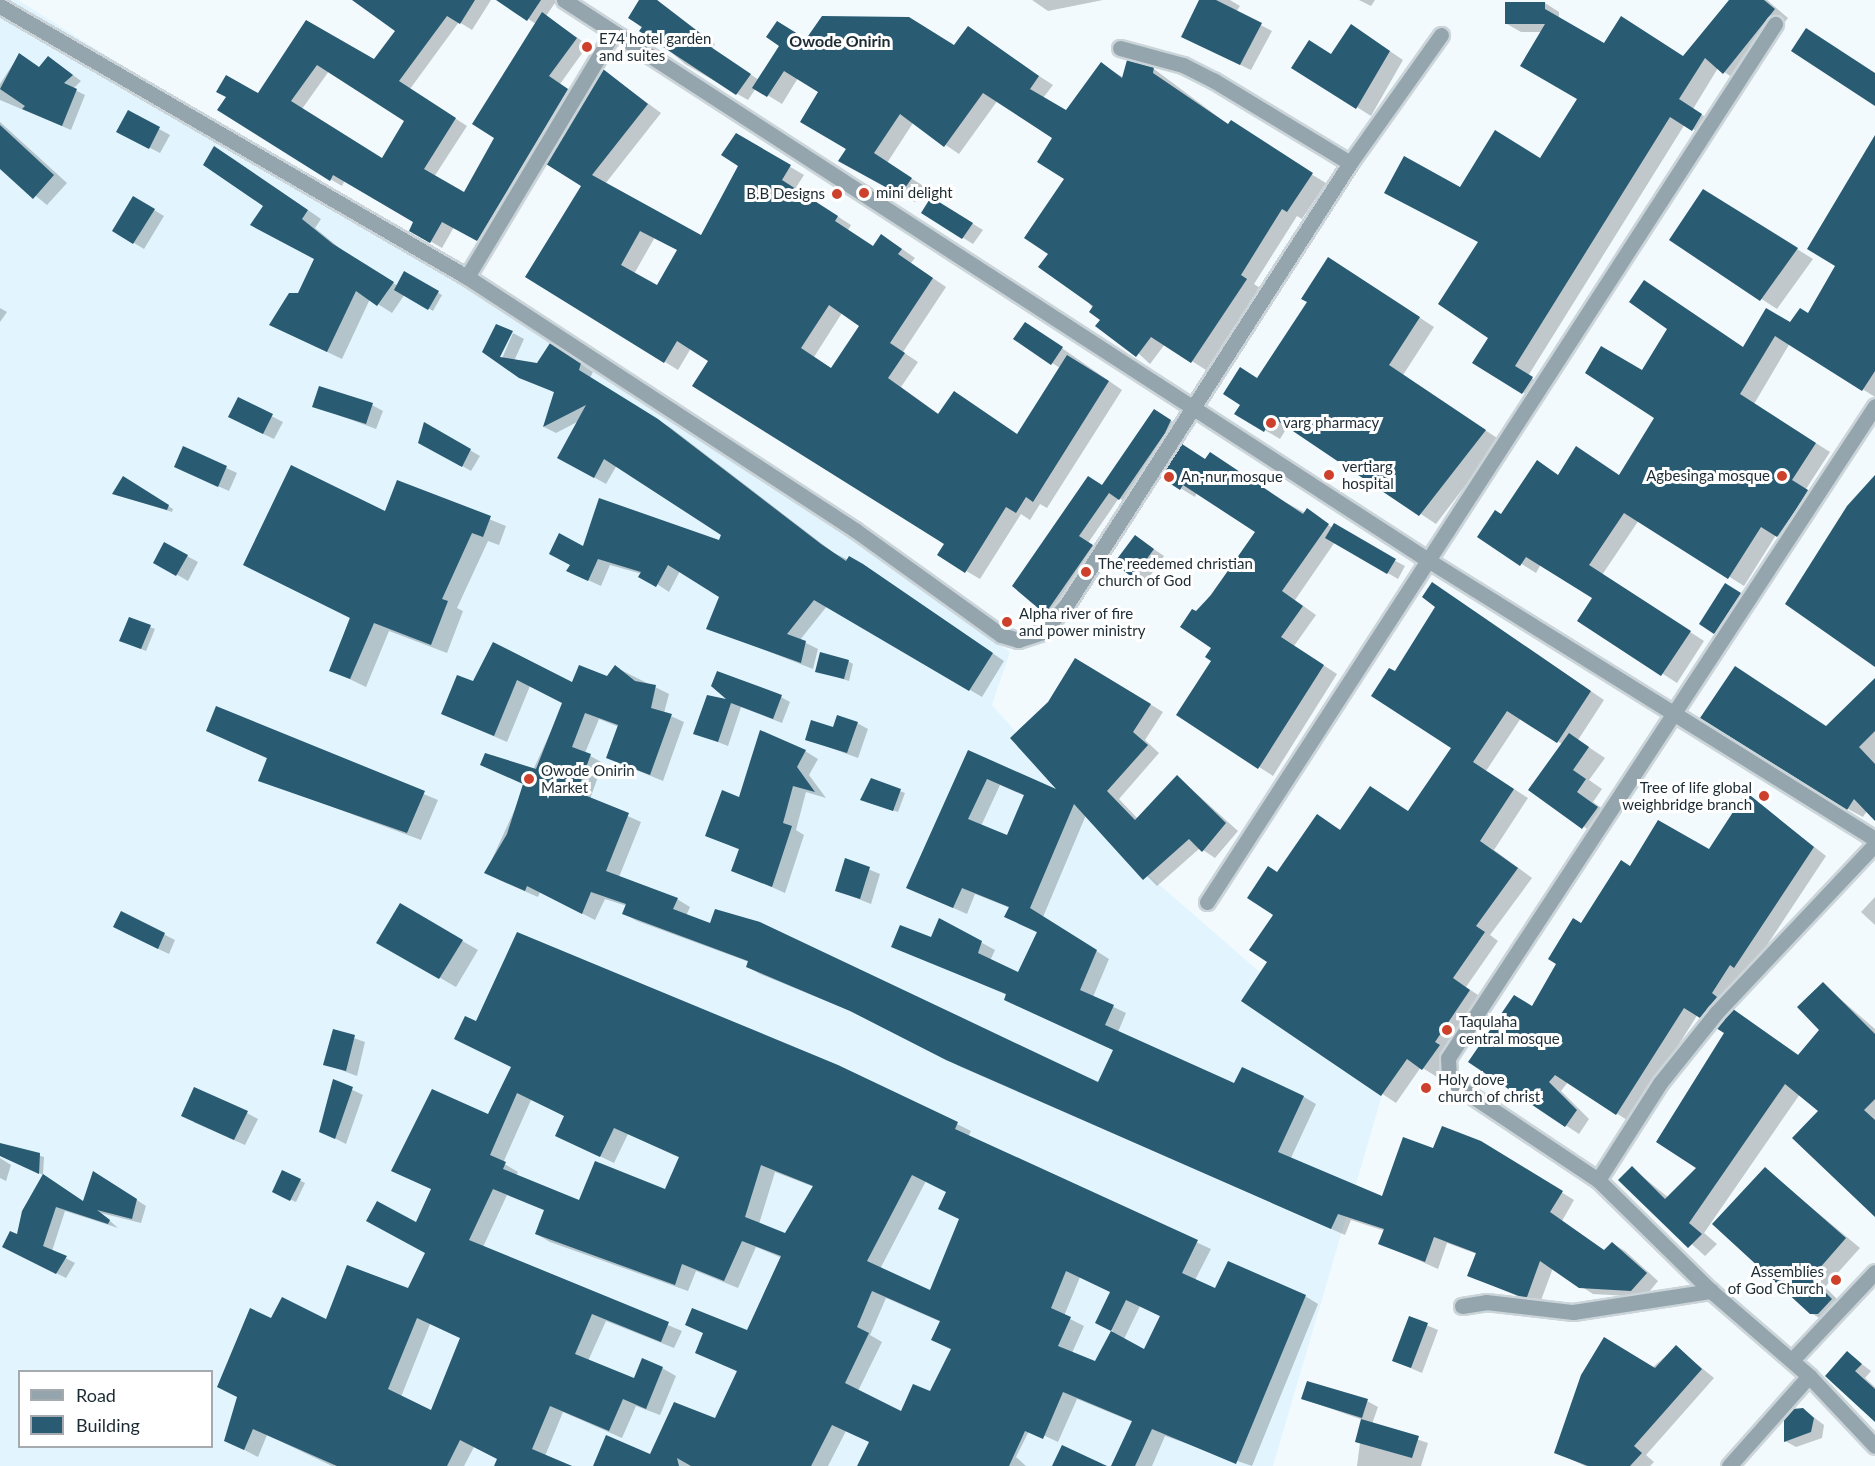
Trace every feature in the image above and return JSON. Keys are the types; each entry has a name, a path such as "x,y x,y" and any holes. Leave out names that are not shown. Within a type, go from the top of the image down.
{"street":[{"path":"564,0 1198,407 1431,562 1675,717 1875,839"},
{"path":"0,6 467,276 855,530 1001,635 1018,640 1042,632 1056,619 1198,407 1350,163 1441,35"},
{"path":"1207,902 1431,562 1774,24"},
{"path":"467,276 613,33"},
{"path":"1120,48 1193,70 1350,163"},
{"path":"1875,406 1675,717 1448,1058 1449,1077 1460,1088 1598,1180 1710,1291 1809,1376 1875,1446"},
{"path":"1598,1180 1660,1083 1716,1013 1875,844"},
{"path":"1792,1360 1875,1272"},
{"path":"1462,1306 1486,1302 1573,1312 1710,1291"},
{"path":"1729,1466 1809,1376"}],"shaded area":[{"name":"Owode Onirin Market","path":"0,0 18,0 639,390 1010,652 992,705 1123,853 1386,1082 1273,1466 0,1466"}],"building":[{"path":"352,0 475,0 460,24 447,16 399,81 456,118 424,169 464,192 494,138 472,124 542,12 577,38 549,76 568,89 477,241 442,222 430,243 409,231 413,222 333,175 330,181 217,110 226,97 216,92 226,75 258,93 306,20 374,59 395,31","holes":["317,65 404,121 382,158 291,101"]},
{"path":"496,0 541,0 527,21"},
{"path":"639,0 657,0 705,37 702,41 751,74 736,95 639,31 642,27 628,18"},
{"path":"1199,0 1216,0 1262,23 1240,65 1181,37"},
{"path":"1729,0 1764,0 1775,9 1723,74 1705,58 1679,99 1702,114 1692,131 1670,117 1515,366 1533,377 1522,394 1472,363 1488,338 1438,304 1478,242 1384,193 1404,156 1460,187 1495,130 1540,158 1577,99 1520,66 1545,24 1505,24 1505,2 1545,2 1545,9 1604,43 1621,16 1683,56"},
{"path":"822,16 909,17 954,45 968,26 1039,76 1030,89 1066,110 1101,62 1122,78 1127,60 1154,67 1153,73 1228,124 1231,120 1313,173 1287,212 1282,209 1241,275 1247,279 1191,363 1151,337 1136,357 1095,326 1100,320 1089,312 1093,306 1038,267 1048,254 1024,238 1064,179 1037,162 1052,138 983,93 944,147 900,114 874,153 912,178 900,195 838,161 846,149 800,122 818,92 784,71 767,97 752,88 779,46 766,37 777,21 806,39"},
{"path":"1351,24 1390,51 1356,109 1291,68 1309,40 1331,54"},
{"path":"1806,28 1875,73 1875,106 1791,51"},
{"path":"19,53 39,67 48,56 73,75 64,83 77,89 62,126 22,109 25,106 0,89"},
{"path":"603,69 648,104 592,175 701,235 738,166 721,155 736,133 791,165 782,180 838,216 835,221 873,246 881,234 902,249 898,254 933,278 890,343 905,353 888,378 938,414 954,391 1017,434 1067,355 1109,381 1033,502 1026,497 1016,513 1006,507 965,573 937,555 944,544 692,386 708,361 677,341 664,363 525,277 581,186 546,164","holes":["640,231 677,250 657,285 621,265","829,305 859,326 831,368 801,348"]},
{"path":"128,110 160,127 149,149 116,132"},
{"path":"0,125 54,175 33,199 0,169"},
{"path":"1875,135 1875,371 1862,391 1775,336 1740,394 1816,443 1792,480 1808,490 1795,511 1777,537 1761,527 1728,579 1624,513 1589,565 1691,631 1661,676 1577,621 1592,598 1526,557 1520,566 1477,537 1495,510 1501,514 1537,460 1558,475 1576,446 1619,475 1654,418 1585,373 1601,346 1642,370 1667,329 1629,302 1644,280 1743,347 1766,308 1790,322 1800,308 1808,313 1835,266 1807,249"},
{"path":"214,146 308,210 302,219 333,244 394,282 377,306 356,291 327,352 269,325 289,293 298,293 314,259 250,225 263,206 203,165"},
{"path":"1703,189 1798,248 1760,301 1669,240"},
{"path":"133,196 155,209 133,244 112,231"},
{"path":"931,197 973,223 962,239 921,213"},
{"path":"1328,257 1420,317 1389,365 1486,430 1419,516 1272,417 1264,432 1234,414 1240,405 1223,394 1240,367 1257,378 1307,302 1301,299"},
{"path":"404,271 439,291 428,310 394,290"},
{"path":"1025,322 1063,347 1051,365 1013,339"},
{"path":"496,324 513,331 500,357 537,363 550,343 556,346 581,363 579,370 658,419 821,544 846,561 849,556 863,564 993,653 969,691 814,600 787,634 806,641 801,663 706,629 719,597 668,565 656,587 638,577 641,572 598,559 588,581 566,571 570,565 549,554 559,533 583,546 599,498 719,540 721,535 604,459 594,478 557,458 586,405 543,427 554,392 519,378 482,352"},
{"path":"319,386 373,403 366,424 312,407"},
{"path":"238,397 273,414 263,434 228,417"},
{"path":"1154,409 1171,420 1165,433 1119,500 1109,493 1079,536 1093,545 1045,614 1012,586 1088,476 1102,485"},
{"path":"424,422 471,449 462,467 418,443"},
{"path":"1182,444 1205,459 1210,452 1303,514 1307,508 1329,524 1282,591 1303,606 1281,637 1324,665 1258,769 1176,715 1211,661 1205,657 1211,648 1180,627 1192,609 1196,611 1211,595 1255,532 1183,485 1180,490 1160,477"},
{"path":"183,446 227,466 218,487 174,467"},
{"path":"291,465 385,511 397,480 491,516 483,537 472,533 442,599 448,601 431,645 374,623 350,679 329,671 350,618 243,565"},
{"path":"1875,475 1875,667 1785,604 1847,506"},
{"path":"123,476 169,505 167,510 112,494"},
{"path":"1334,523 1396,559 1387,574 1325,538"},
{"path":"1135,535 1154,549 1133,578 1114,563"},
{"path":"164,542 188,555 176,576 153,563"},
{"path":"1432,582 1591,691 1557,743 1507,711 1473,762 1514,789 1480,841 1518,868 1476,926 1485,932 1453,978 1470,990 1435,1042 1440,1045 1422,1070 1407,1059 1381,1096 1241,1001 1267,962 1249,950 1273,915 1247,898 1268,866 1277,872 1317,814 1340,830 1370,786 1408,811 1451,748 1371,696 1389,668 1395,671 1435,607 1422,597"},
{"path":"1725,583 1741,593 1714,634 1699,624"},
{"path":"129,617 151,625 141,649 119,641"},
{"path":"493,642 572,682 579,665 607,676 615,665 635,681 656,685 651,708 672,714 650,775 606,758 618,725 585,713 572,747 591,754 577,792 629,813 606,871 678,898 673,909 710,923 715,909 760,922 1098,1082 1113,1050 1004,1000 1006,994 891,947 900,925 931,937 939,918 982,941 978,953 1018,972 1037,932 1004,917 1009,907 962,888 953,908 906,888 968,750 1056,789 1010,738 1048,702 1075,658 1151,704 1133,732 1148,745 1107,791 1135,820 1177,775 1226,823 1202,852 1189,839 1143,880 1074,804 1030,908 1097,950 1080,990 1114,1005 1105,1025 1234,1083 1242,1067 1304,1096 1278,1152 1382,1196 1403,1137 1433,1148 1442,1126 1481,1141 1563,1191 1550,1212 1604,1250 1612,1242 1647,1273 1631,1291 1579,1288 1540,1261 1527,1297 1519,1296 1467,1276 1476,1253 1434,1237 1425,1262 1378,1244 1384,1229 1338,1214 1331,1229 946,1060 850,1011 746,967 748,961 622,914 626,904 591,892 582,914 527,886 525,891 484,873 507,834 523,784 480,765 485,753 536,769 562,703 517,680 494,736 441,714 457,675 473,681","holes":["987,779 1024,795 1007,835 968,819"]},
{"path":"820,652 849,660 844,679 815,672"},
{"path":"1735,666 1826,726 1875,678 1875,731 1859,747 1875,764 1875,821 1854,799 1847,810 1700,718"},
{"path":"717,671 782,695 773,719 731,703 718,742 693,734 707,695 726,699 711,686"},
{"path":"216,706 425,791 407,833 258,781 267,758 206,731"},
{"path":"837,715 858,722 847,753 805,740 811,720 833,727"},
{"path":"760,730 806,750 797,767 815,792 793,786 783,823 792,826 772,887 731,871 739,849 705,836 722,790 739,797"},
{"path":"1569,733 1589,747 1573,770 1586,779 1577,792 1598,807 1582,829 1528,790"},
{"path":"871,778 901,789 893,811 860,800"},
{"path":"1746,792 1814,847 1734,968 1730,965 1712,993 1717,997 1700,1018 1684,1008 1616,1115 1555,1075 1549,1082 1577,1110 1565,1127 1468,1062 1514,995 1532,1006 1556,964 1548,959 1573,918 1581,923 1621,860 1630,866 1658,820 1709,849"},
{"path":"845,858 870,867 860,899 835,891"},
{"path":"400,903 463,940 439,979 376,943"},
{"path":"121,911 165,933 158,949 113,927"},
{"path":"517,932 838,1065 958,1122 955,1129 1198,1240 1182,1273 1215,1288 1228,1261 1306,1295 1236,1464 1152,1429 1135,1466 1111,1466 1132,1421 1063,1392 1043,1439 1025,1431 1009,1466 857,1466 869,1442 832,1425 811,1466 691,1466 677,1458 679,1466 593,1466 606,1435 650,1454 674,1402 715,1418 737,1371 695,1353 703,1333 685,1325 692,1308 747,1330 781,1256 742,1241 724,1281 682,1264 675,1285 535,1234 544,1210 493,1189 469,1240 669,1322 661,1342 592,1314 575,1354 634,1378 642,1358 663,1367 646,1409 623,1399 609,1431 550,1406 532,1449 572,1466 494,1466 497,1459 460,1440 447,1466 337,1466 253,1429 244,1450 224,1441 237,1397 217,1387 250,1308 271,1318 282,1297 326,1319 347,1265 408,1288 425,1253 366,1221 377,1201 416,1222 431,1189 391,1171 432,1089 488,1114 511,1067 454,1039 465,1016 476,1021","holes":["517,1093 564,1116 555,1136 600,1157 614,1128 679,1157 665,1189 595,1161 579,1200 503,1169 506,1162 490,1155","761,1165 813,1186 785,1233 745,1217","912,1175 946,1192 938,1209 959,1219 930,1290 867,1261","1066,1271 1110,1292 1095,1323 1111,1331 1095,1361 1058,1346 1071,1317 1051,1308","872,1291 940,1321 931,1340 951,1349 930,1391 913,1384 901,1411 845,1383 869,1333 857,1327","1126,1300 1160,1316 1144,1349 1111,1331","417,1318 460,1338 431,1410 388,1389"]},
{"path":"1823,982 1875,1034 1875,1099 1864,1110 1875,1120 1875,1217 1792,1138 1818,1111 1785,1084 1689,1223 1702,1234 1688,1248 1618,1180 1632,1166 1665,1199 1696,1168 1656,1142 1724,1033 1716,1028 1733,1009 1798,1055 1819,1030 1797,1007"},
{"path":"333,1029 355,1035 346,1071 323,1065"},
{"path":"333,1079 353,1087 335,1139 319,1132"},
{"path":"194,1087 248,1111 234,1140 181,1116"},
{"path":"0,1143 40,1153 39,1174 0,1156"},
{"path":"1765,1167 1846,1238 1811,1278 1832,1299 1818,1314 1810,1314 1712,1224"},
{"path":"282,1170 301,1179 290,1201 272,1192"},
{"path":"93,1171 137,1199 132,1219 97,1210 110,1220 108,1224 56,1207 43,1246 67,1256 56,1274 2,1247 10,1231 17,1234 22,1211 43,1174 83,1201"},
{"path":"1409,1316 1428,1323 1411,1368 1392,1361"},
{"path":"1604,1337 1655,1368 1676,1345 1702,1369 1634,1446 1642,1453 1630,1466 1588,1466 1554,1453 1581,1375"},
{"path":"1847,1351 1862,1364 1855,1371 1875,1389 1875,1422 1825,1376"},
{"path":"1307,1381 1368,1399 1362,1418 1301,1399"},
{"path":"1803,1408 1814,1418 1811,1432 1784,1442 1784,1419 1793,1409"},
{"path":"1361,1419 1419,1436 1412,1458 1355,1442"},
{"path":"1062,1445 1107,1466 1052,1466"}],"place":[{"name":"E74 hotel garden and suites","path":"587,47"},
{"name":"mini delight","path":"864,193"},
{"name":"B.B Designs","path":"837,194"},
{"name":"varg pharmacy","path":"1271,423"},
{"name":"vertiarg hospital","path":"1329,475"},
{"name":"Agbesinga mosque","path":"1782,476"},
{"name":"An-nur mosque","path":"1169,477"},
{"name":"The reedemed christian church of God","path":"1086,572"},
{"name":"Alpha river of fire and power ministry","path":"1007,622"},
{"name":"Owode Onirin Market","path":"529,779"},
{"name":"Tree of life global weighbridge branch","path":"1764,796"},
{"name":"Taqulaha central mosque","path":"1447,1030"},
{"name":"Holy dove church of christ","path":"1426,1088"},
{"name":"Assemblies of God Church","path":"1836,1280"}],"district":[{"name":"Owode Onirin","path":"840,41"}]}
